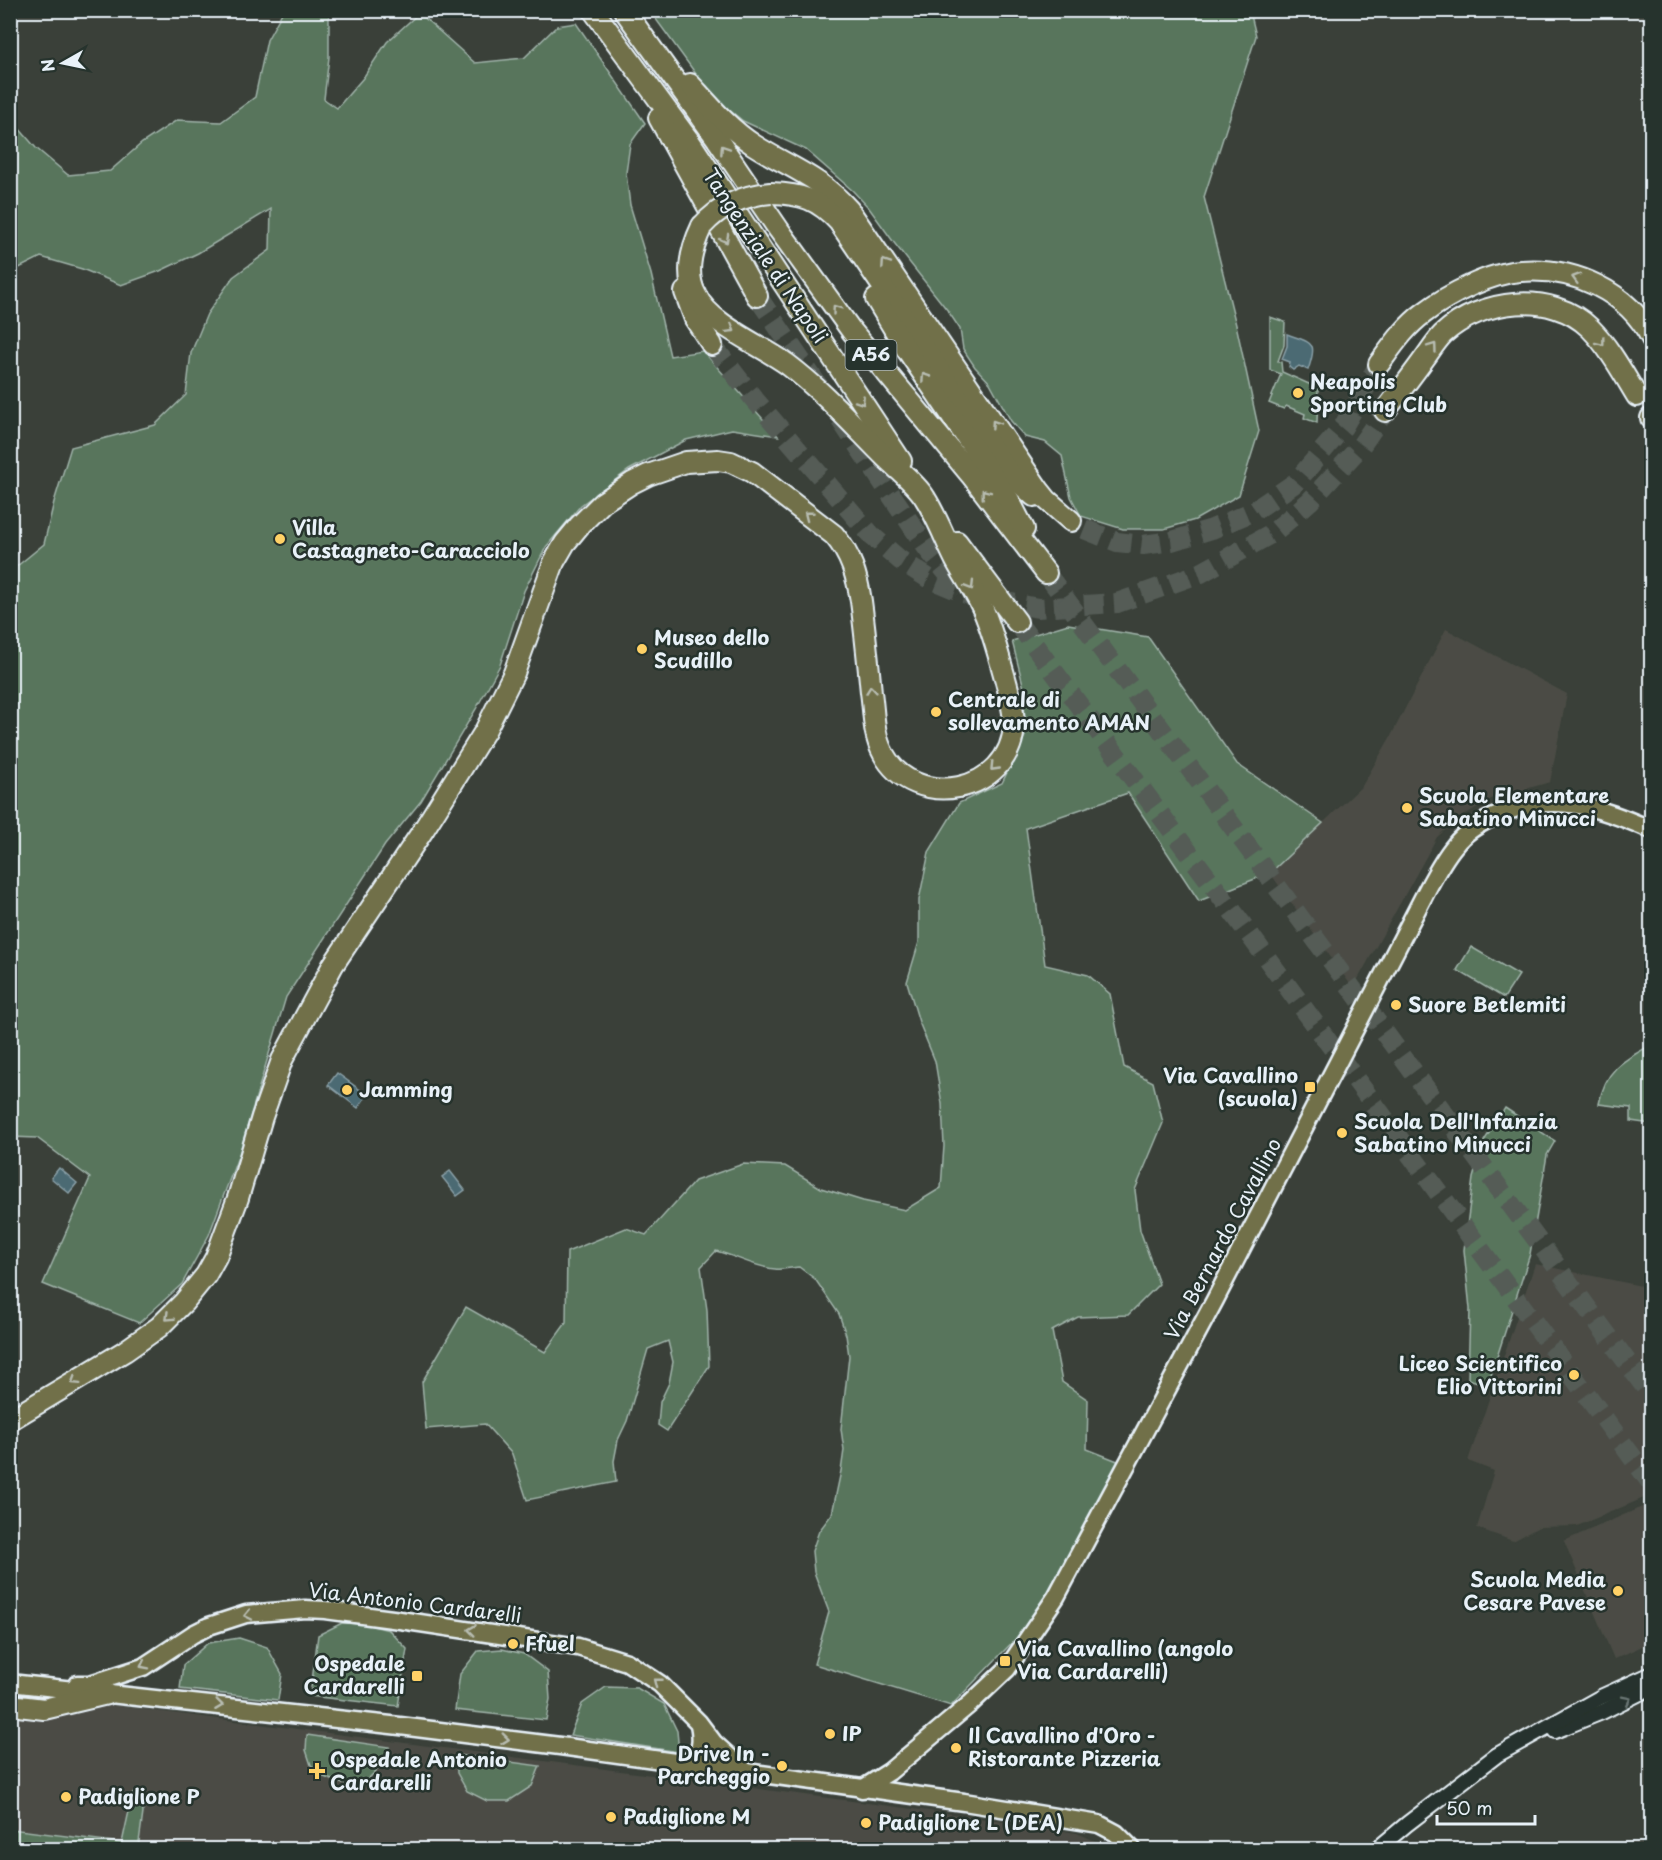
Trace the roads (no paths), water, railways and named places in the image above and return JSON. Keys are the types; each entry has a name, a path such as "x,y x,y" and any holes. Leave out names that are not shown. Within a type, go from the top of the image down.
{"highway":[{"path":"593,10 619,45 683,146 757,296"},
{"name":"Tangenziale di Napoli","path":"628,16 715,123 851,330 971,475 1045,571 1009,500 905,347 830,227 807,205 787,196 771,194"},
{"path":"712,345 688,304 682,278 690,244 702,226 717,212 748,196 789,194 809,199 829,211 839,222 1002,464 1032,495 1077,525 1047,500 1039,490 849,210 820,182 715,123"},
{"name":"Tangenziale di Napoli","path":"683,146 924,496 1017,622"},
{"path":"10,1420 125,1351 159,1327 206,1275 216,1257 238,1198 282,1060 333,966 424,829 485,731 514,673 546,580 565,543 590,514 616,493 648,475 686,462 725,461 752,472 834,536 844,547 851,561 861,601 875,728 882,752 890,764 909,780 921,785 944,789 964,786 993,770 1006,751 1014,726 1010,696 984,613 924,496 815,386 716,319 700,302 692,284 691,263 696,239 702,226"},
{"path":"1379,364 1400,334 1424,312 1452,295 1484,280 1519,271 1578,277 1603,288 1630,307 1652,339"},
{"path":"1385,411 1441,336 1454,324 1480,311 1512,304 1535,304 1556,308 1573,315 1590,328 1618,364 1637,396"},
{"path":"10,1705 44,1709 107,1694"}],"main road":[{"name":"Via Bernardo Cavallino","path":"862,1789 888,1772 1007,1670 1056,1597 1215,1300 1423,898 1456,843 1482,822 1511,809 1542,803 1565,803 1597,808 1652,830"},
{"name":"Via Antonio Cardarelli","path":"10,1676 78,1685 90,1684 143,1667 193,1634 230,1619 246,1614 272,1611 325,1610 485,1631 578,1647 627,1662 660,1684 699,1723 714,1743 745,1772"},
{"path":"10,1683 400,1726 964,1802 1099,1824 1116,1833 1132,1850"},
{"path":"686,1763 698,1754 701,1736 699,1723"}],"street":[{"path":"1376,1850 1497,1755 1601,1697 1652,1674"},
{"path":"1497,1755 1602,1712 1652,1687"}],"water":[{"path":"1287,334 1311,345 1313,354 1308,370 1299,366 1293,370 1289,367 1290,362 1282,359 1287,346"},
{"name":"Jamming","path":"337,1073 367,1095 358,1108 328,1085"},
{"path":"59,1168 77,1183 69,1193 51,1178"},
{"path":"450,1171 465,1190 457,1196 442,1177"}],"tunnel":[{"path":"757,296 819,387"},
{"path":"712,345 754,399 872,536 900,560 928,578 969,595 1038,608 1117,603 1201,573 1274,532 1310,501 1360,447 1385,411"},
{"path":"1084,529 1117,542 1143,545 1172,541 1212,529 1254,511 1295,483 1343,427 1379,364"},
{"path":"840,419 927,548 963,589"},
{"path":"1046,573 1652,1396"},
{"path":"1017,622 1241,923 1652,1484"}],"place":[{"name":"Neapolis Sporting Club","path":"1298,393"},
{"name":"Villa Castagneto-Caracciolo","path":"280,539"},
{"name":"Museo dello Scudillo","path":"642,649"},
{"name":"Centrale di sollevamento AMAN","path":"936,712"},
{"name":"Scuola Elementare Sabatino Minucci","path":"1407,808"},
{"name":"Suore Betlemiti","path":"1396,1005"},
{"name":"Via Cavallino (scuola)","path":"1310,1087"},
{"name":"Jamming","path":"347,1090"},
{"name":"Scuola Dell'Infanzia Sabatino Minucci","path":"1342,1133"},
{"name":"Liceo Scientifico Elio Vittorini","path":"1574,1375"},
{"name":"Scuola Media Cesare Pavese","path":"1618,1591"},
{"name":"Ffuel","path":"513,1644"},
{"name":"Via Cavallino (angolo Via Cardarelli)","path":"1005,1661"},
{"name":"Ospedale Cardarelli","path":"417,1676"},
{"name":"IP","path":"830,1734"},
{"name":"Il Cavallino d'Oro - Ristorante Pizzeria","path":"956,1748"},
{"name":"Drive In - Parcheggio","path":"782,1766"},
{"name":"Ospedale Antonio Cardarelli","path":"317,1771"},
{"name":"Padiglione P","path":"66,1797"},
{"name":"Padiglione M","path":"611,1817"},
{"name":"Padiglione L (DEA)","path":"866,1823"}]}
